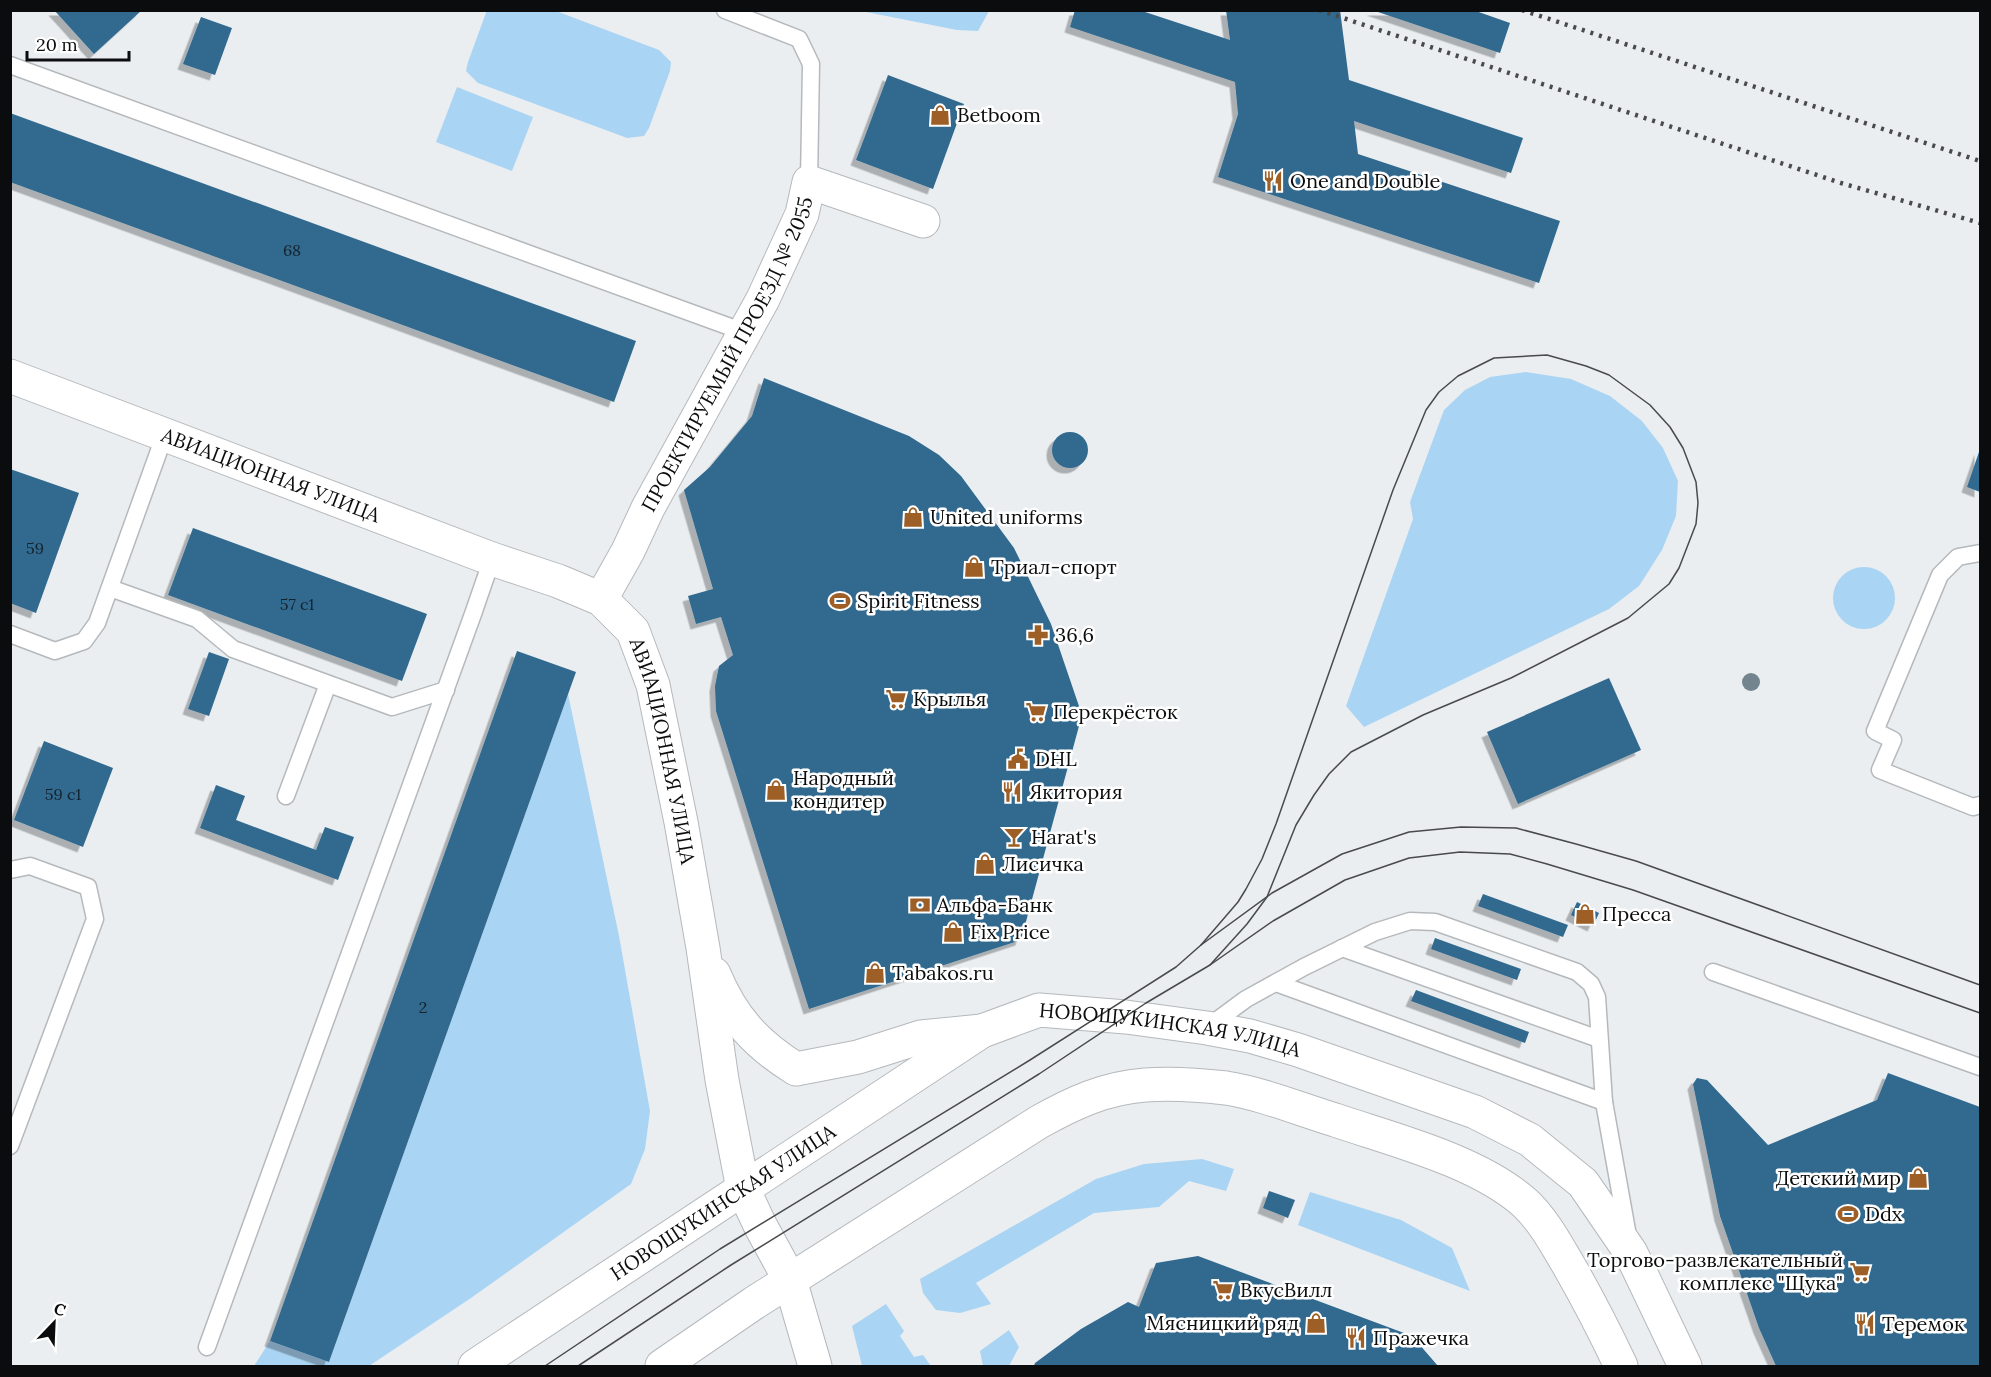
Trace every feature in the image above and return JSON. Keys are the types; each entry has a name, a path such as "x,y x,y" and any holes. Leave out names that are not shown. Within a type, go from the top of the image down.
{"main road":[{"name":"ПРОЕКТИРУЕМЫЙ ПРОЕЗД № 2055","path":"601,599 763,299 802,214 809,182 923,221"},
{"name":"АВИАЦИОННАЯ УЛИЦА","path":"10,376 601,599 633,631 653,685 704,948 722,1080 743,1189 790,1280 814,1366"},
{"path":"704,948 724,999 758,1043 796,1069 858,1057 921,1037 982,1031"},
{"name":"НОВОЩУКИНСКАЯ УЛИЦА","path":"475,1366 982,1031 1039,1010 1126,1017 1250,1036 1475,1112 1530,1140 1583,1183 1631,1253 1685,1366"},
{"path":"662,1366 790,1280 1039,1122 1072,1103 1108,1090 1145,1085 1227,1088 1265,1097 1420,1148 1461,1165 1503,1187 1525,1203 1542,1221 1554,1239 1596,1312 1622,1366"}],"lane":[{"path":"725,10 799,39 806,50 811,64 809,182"},
{"path":"10,65 744,332"},
{"path":"10,634 54,651 84,641 97,623 165,434"},
{"path":"1980,553 1958,557 1940,575 1875,731 1893,740 1880,770 1973,807 1980,805"},
{"path":"207,1347 492,559"},
{"path":"110,588 197,619 233,649 392,707 446,690"},
{"path":"286,796 328,684"},
{"path":"10,870 30,866 88,887 95,919 10,1146"},
{"path":"1207,1028 1246,999 1342,948 1375,932 1410,921 1435,922 1577,972 1591,984 1597,997 1604,1102 1631,1253"},
{"path":"1342,948 1599,1039"},
{"path":"1713,972 1980,1067"},
{"path":"1276,983 1604,1102"}],"shaded area":[{"path":"487,10 556,11 659,50 671,62 670,71 644,136 627,138 478,83 466,71"},
{"path":"989,10 978,31 957,30 861,11"},
{"path":"457,87 533,117 512,171 436,142"},
{"path":"1526,372 1571,379 1610,396 1642,421 1663,448 1678,481 1676,516 1662,550 1639,586 1609,609 1364,727 1346,706 1413,519 1410,502 1444,410 1465,390 1490,377"},
{"path":"1858,567 1870,567 1886,576 1893,586 1895,598 1893,610 1886,620 1870,629 1858,629 1847,624 1838,615 1833,604 1833,592 1838,581 1847,572"},
{"path":"568,694 619,936 650,1111 645,1149 631,1184 471,1298 369,1366 254,1366 270,1341 329,1362"},
{"path":"1202,1159 1234,1169 1226,1191 1189,1181 1159,1207 1094,1213 976,1283 991,1304 960,1313 936,1310 923,1293 920,1279 1096,1179 1144,1164"},
{"path":"1310,1192 1401,1220 1452,1248 1470,1291 1298,1225"},
{"path":"886,1304 904,1331 900,1336 914,1357 923,1355 931,1366 862,1366 852,1326"},
{"path":"1009,1330 1019,1347 1009,1366 983,1366 980,1351"}],"building":[{"path":"54,10 142,10 94,54"},
{"path":"1075,10 1139,10 1230,40 1226,10 1340,10 1349,80 1523,138 1511,173 1354,121 1358,154 1560,221 1539,283 1218,177 1238,114 1235,82 1070,27"},
{"path":"1372,10 1473,10 1510,23 1500,53"},
{"path":"201,17 232,28 215,75 183,64"},
{"path":"888,75 964,104 933,189 856,160"},
{"path":"10,113 636,341 614,402 10,182"},
{"name":"Крылья","path":"764,378 909,436 939,455 961,476 1014,548 1051,624 1082,715 1021,940 809,1009 716,711 715,686 719,666 733,655 721,617 696,624 688,596 713,589 684,490 710,467 752,416"},
{"path":"1070,432 1083,437 1088,450 1083,463 1070,468 1057,463 1052,450 1057,437"},
{"path":"1980,449 1980,492 1967,487"},
{"path":"10,469 79,493 36,613 10,603"},
{"path":"193,528 427,614 402,681 168,595"},
{"path":"517,651 576,672 329,1362 270,1341"},
{"path":"209,652 229,659 209,716 188,709"},
{"path":"1609,678 1641,750 1518,804 1487,732"},
{"path":"44,741 113,768 83,847 14,820"},
{"path":"216,785 245,796 236,820 316,850 325,827 354,837 338,880 200,828"},
{"path":"1483,894 1568,925 1563,937 1478,906"},
{"name":"Пресса","path":"1577,902 1599,913 1593,926 1571,915"},
{"path":"1435,938 1521,969 1517,980 1431,949"},
{"path":"1416,990 1529,1032 1525,1043 1411,1001"},
{"name":"Торгово-развлекательный комплекс \"Щука\"","path":"1888,1073 1980,1107 1980,1366 1776,1366 1759,1328 1720,1216 1693,1084 1697,1078 1707,1080 1768,1145 1877,1100"},
{"path":"1269,1191 1295,1200 1288,1218 1263,1208"},
{"path":"1198,1256 1412,1336 1438,1366 1034,1366 1081,1329 1128,1302 1139,1307 1156,1263"}],"tram line":[{"path":"1201,945 1238,902 1262,859 1393,490 1426,410 1439,392 1458,376 1494,358 1547,355 1609,375 1650,405 1670,427 1683,448 1696,482 1698,503 1696,524 1679,568 1669,584 1628,618 1511,678 1423,715 1351,752 1329,774 1296,825 1267,897 1247,924 1210,965"},
{"path":"545,1366 720,1249 1030,1060 1176,967 1201,945 1272,893 1342,854 1409,832 1461,827 1516,828 1576,844 1636,861 1980,985"},
{"path":"578,1366 731,1265 1210,965 1273,921 1345,880 1409,858 1460,852 1510,854 1547,864 1633,890 1980,1013"}],"railway":[{"path":"1319,10 1841,183 1980,223"},
{"path":"1522,10 1980,161"}],"place":[{"name":"Betboom","path":"940,115"},
{"name":"One and Double","path":"1273,181"},
{"name":"United uniforms","path":"913,517"},
{"name":"Триал-спорт","path":"974,567"},
{"name":"Spirit Fitness","path":"840,601"},
{"name":"36,6","path":"1038,635"},
{"name":"Крылья","path":"896,699"},
{"name":"Перекрёсток","path":"1036,712"},
{"name":"DHL","path":"1018,759"},
{"name":"Народный кондитер","path":"776,790"},
{"name":"Якитория","path":"1012,792"},
{"name":"Harat's","path":"1014,837"},
{"name":"Лисичка","path":"985,864"},
{"name":"Альфа-Банк","path":"920,905"},
{"name":"Пресса","path":"1585,914"},
{"name":"Fix Price","path":"953,932"},
{"name":"Tabakos.ru","path":"875,973"},
{"name":"Детский мир","path":"1918,1178"},
{"name":"Ddx","path":"1848,1214"},
{"name":"Торгово-развлекательный комплекс \"Щука\"","path":"1860,1272"},
{"name":"ВкусВилл","path":"1223,1290"},
{"name":"Мясницкий ряд","path":"1316,1323"},
{"name":"Теремок","path":"1865,1324"},
{"name":"Пражечка","path":"1356,1338"}]}
